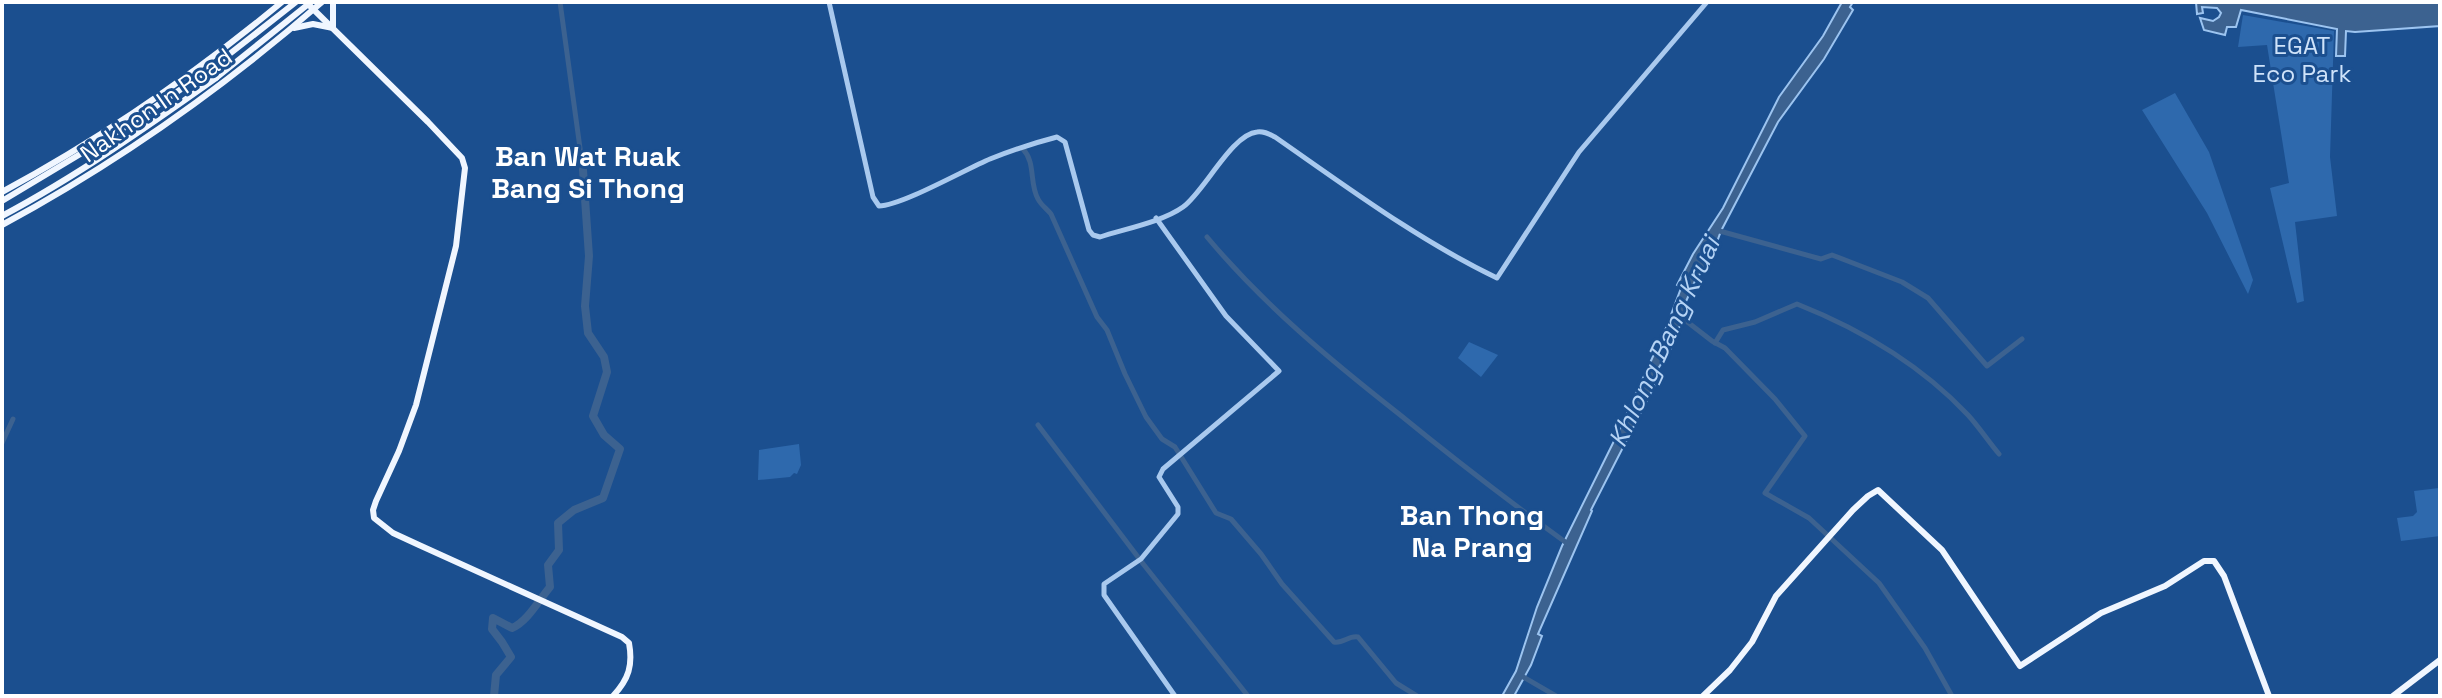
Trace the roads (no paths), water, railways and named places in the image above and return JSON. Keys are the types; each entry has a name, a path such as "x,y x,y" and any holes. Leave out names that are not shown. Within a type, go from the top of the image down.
{"main road":[{"path":"273,2 269,13 288,13 292,20 291,29 311,24 333,28"},
{"name":"Nakhon In Road","path":"2,192 162,95 282,2"},
{"name":"Nakhon In Road","path":"2,201 127,126 209,70 296,2"},
{"name":"Nakhon In Road","path":"2,216 132,137 216,78 310,4 322,2"},
{"path":"333,2 333,28"},
{"path":"310,4 428,122 462,158 465,168 456,246 423,380 408,428 376,501 374,518 393,533 605,628 629,643 631,663 626,682 613,696"},
{"name":"Nakhon In Road","path":"2,225 125,153 183,113 291,29 310,4"},
{"path":"127,126 162,95"},
{"path":"132,137 183,113"},
{"path":"1703,696 1756,637 1776,596 1865,498 1880,491 1947,557 2020,666 2101,613 2165,586 2204,561 2214,561 2224,576 2269,696"},
{"path":"2393,696 2440,660"}],"street":[{"path":"829,2 873,197 879,206 904,198 989,159 1057,137 1065,142 1089,230 1100,237 1186,205 1227,154 1247,135 1264,132 1389,216 1497,278 1579,152 1707,2"},
{"path":"1156,218 1226,316 1279,371 1163,469 1159,477 1179,510 1171,524 1139,560 1104,584 1103,591 1175,696"}],"water":[{"name":"Khlong Bang Kruai","path":"1842,2 1853,2 1850,7 1853,10 1824,59 1778,122 1721,231 1711,258 1695,281 1684,306 1689,313 1671,339 1675,342 1656,372 1660,375 1591,510 1538,634 1542,636 1531,665 1514,696 1502,696 1516,671 1562,546 1666,328 1681,288 1677,285 1723,208 1779,97 1823,36"},
{"path":"2196,2 2440,2 2440,26 2346,31 2345,56 2336,56 2337,29 2241,10 2236,27 2227,27 2225,35 2204,30 2200,18 2213,21 2221,13 2217,8 2202,7 2203,13 2197,14"}],"waterway":[{"path":"560,2 583,170"},
{"path":"1023,149 1030,160 1038,199 1051,214 1146,417 1162,439 1175,447 1216,513 1231,519 1282,584 1334,642 1358,637 1396,683 1417,696"},
{"path":"494,696 496,675 511,657 492,629 493,618 512,628 528,616 550,587 548,565 559,550 558,523 574,510 603,498 620,449 604,435 593,416 607,372 604,357 588,333 585,306 589,256 583,170"},
{"name":"Khlong Bang Kruai","path":"1716,230 1821,259 1832,255 1902,282 1928,298 1987,366 2022,339"},
{"path":"1207,237 1251,286 1323,352 1461,464 1568,544"},
{"path":"1715,343 1723,330 1755,322 1797,304 1844,325 1910,364 1968,415 1999,454"},
{"name":"Khlong Bang Kruai","path":"1681,317 1725,348 1775,399 1805,436 1765,493 1809,518 1879,583 1925,648 1952,696"},
{"path":"2,443 13,419"},
{"path":"1038,425 1248,696"},
{"path":"1520,675 1556,696"}],"district":[{"name":"Ban Wat Ruak Bang Si Thong","path":"588,172"},
{"name":"Ban Thong Na Prang","path":"1472,531"}],"park label":[{"name":"EGAT Eco Park","path":"2302,59"}]}
